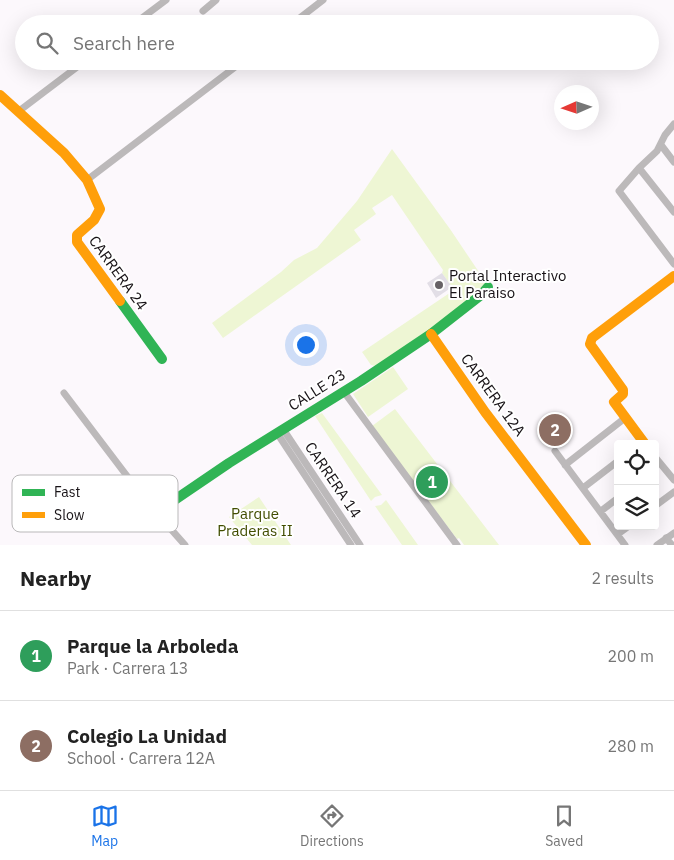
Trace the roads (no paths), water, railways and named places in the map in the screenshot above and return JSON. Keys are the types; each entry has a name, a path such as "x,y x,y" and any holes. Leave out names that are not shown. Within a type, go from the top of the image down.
{"street":[{"path":"146,15 166,0"},
{"path":"203,11 216,0"},
{"path":"304,15 323,0"},
{"path":"19,111 73,70"},
{"path":"87,180 231,70"},
{"name":"CARRERA 24","path":"0,95 64,154 87,180 100,209 100,214 77,235 77,242 162,359"},
{"path":"674,124 652,156 619,191 674,264"},
{"path":"661,145 674,162"},
{"path":"639,168 674,212"},
{"path":"640,440 614,402 623,394 623,390 590,344 590,341 674,276"},
{"name":"CALLE 23","path":"178,498 431,334 488,288"},
{"name":"CARRERA 12A","path":"431,334 485,412 586,545"},
{"path":"344,392 457,545"},
{"path":"64,393 126,475"},
{"path":"565,465 625,418"},
{"name":"CARRERA 14","path":"280,431 351,545"},
{"name":"CARRERA 14","path":"280,431 360,545"},
{"path":"555,451 625,545"},
{"path":"583,488 614,464"},
{"path":"659,468 674,480"},
{"path":"659,503 674,492"},
{"path":"601,511 614,501"},
{"path":"618,534 624,530"},
{"path":"174,532 185,545"},
{"path":"657,545 674,533"},
{"path":"666,538 672,545"}],"place":[{"name":"Portal Interactivo El Paraiso","path":"439,285"},
{"name":"Colegio La Unidad","path":"555,430"},
{"name":"Parque la Arboleda","path":"432,482"}],"park label":[{"name":"Parque Praderas II","path":"255,522"}]}
